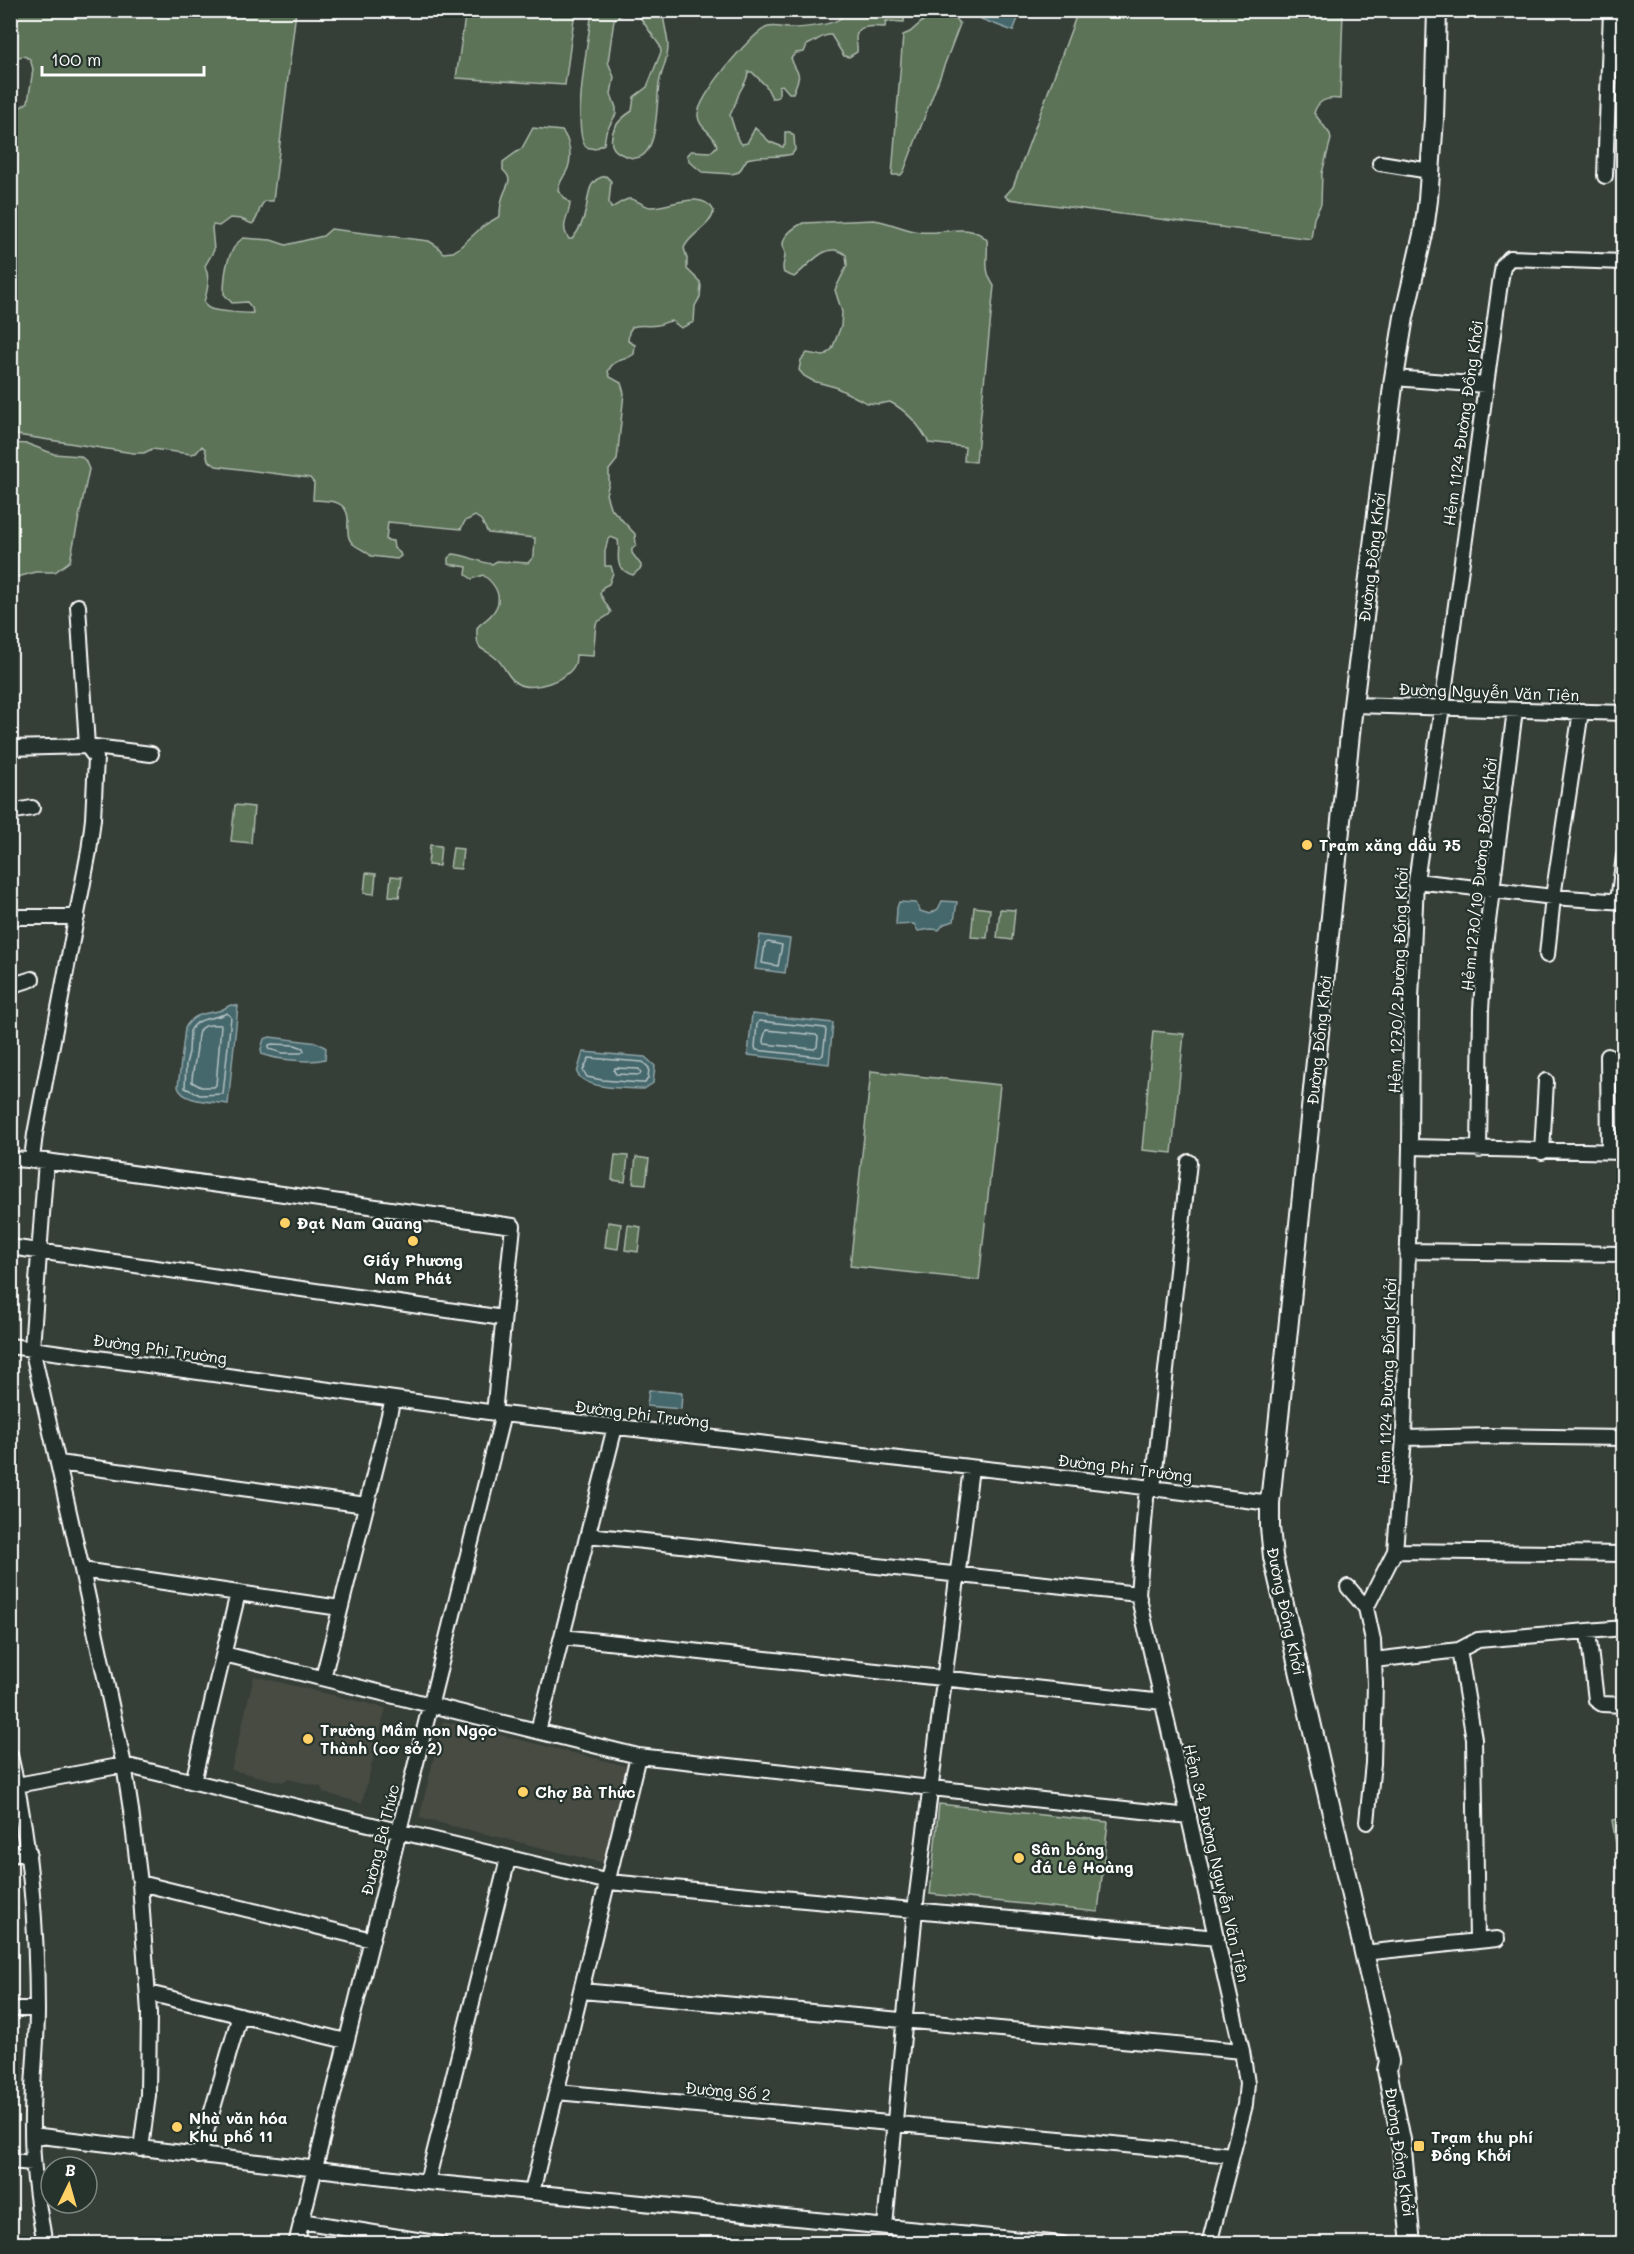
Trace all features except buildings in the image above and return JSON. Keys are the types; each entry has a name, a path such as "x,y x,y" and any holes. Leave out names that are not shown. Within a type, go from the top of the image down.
{"main road":[{"name":"Đường Đồng Khởi","path":"1411,2244 1401,2140 1387,2070 1389,2061 1273,1557 1270,1503 1353,705 1394,378 1404,318 1424,230 1434,119 1437,10"},
{"name":"Đường Đồng Khởi","path":"1389,2061 1398,2071 1409,2123 1423,2244"}],"street":[{"path":"1605,176 1611,10"},
{"path":"1609,54 1623,54"},
{"path":"1380,163 1430,171"},
{"name":"Hẻm 1124 Đường Đồng Khởi","path":"1442,707 1503,266 1510,258 1623,262"},
{"path":"1394,378 1485,385"},
{"path":"78,606 87,746 96,758 93,819 35,1134 39,1160 39,1251 32,1348 59,1462 124,1766 140,1883 148,1993 148,2088 141,2149"},
{"name":"Đường Nguyễn Văn Tiên","path":"1353,705 1623,713"},
{"name":"Hẻm 1270/2 Đường Đồng Khởi","path":"1410,1147 1411,999 1416,881 1442,707"},
{"name":"Hẻm 1270/10 Đường Đồng Khởi","path":"1479,1150 1481,1010 1485,945 1515,710"},
{"path":"1547,955 1553,897 1581,711"},
{"path":"10,748 87,746 151,753"},
{"path":"10,812 32,808"},
{"path":"1416,881 1553,897 1621,901 1623,856"},
{"path":"10,917 76,917"},
{"path":"10,986 32,979"},
{"path":"1608,1056 1609,1152"},
{"path":"1542,1152 1546,1081"},
{"path":"1410,1147 1542,1152 1623,1152"},
{"name":"Hẻm 1124 Đường Đồng Khởi","path":"1366,1608 1395,1551 1404,1438 1410,1147"},
{"path":"10,1159 39,1160"},
{"name":"Đường Bà Thức","path":"39,1160 513,1226 503,1318 499,1414 399,1833 296,2244"},
{"name":"Hẻm 34 Đường Nguyễn Văn Tiên","path":"1189,1162 1138,1594 1242,2051 1247,2090 1209,2244"},
{"path":"10,1247 503,1318"},
{"path":"1407,1251 1623,1254"},
{"name":"Đường Phi Trường","path":"10,1346 499,1414 1270,1503"},
{"path":"322,1678 393,1399"},
{"path":"538,1731 615,1427"},
{"path":"1404,1438 1490,1436 1623,1438"},
{"path":"59,1462 366,1506"},
{"path":"885,2226 915,1910 971,1468"},
{"path":"588,1535 1138,1594"},
{"path":"1395,1551 1623,1554"},
{"path":"82,1570 340,1608"},
{"path":"1348,1587 1366,1608 1373,1640 1373,1763 1367,1822"},
{"path":"193,1782 238,1593"},
{"path":"1374,1660 1460,1650 1478,1640 1623,1628"},
{"path":"1588,1632 1596,1700 1602,1704 1623,1705"},
{"path":"562,1637 1163,1702"},
{"path":"1460,1650 1474,1738 1477,1941"},
{"path":"224,1654 638,1756 1189,1816"},
{"path":"10,1755 29,1852 34,1908 37,2009 33,2163 41,2241 57,2244"},
{"path":"532,2192 638,1756"},
{"path":"17,1785 124,1766 609,1882 1217,1938"},
{"path":"10,1855 29,1852"},
{"path":"427,2182 508,1859"},
{"path":"140,1883 372,1940"},
{"path":"1363,1953 1497,1939"},
{"path":"582,1991 1242,2051"},
{"path":"148,1993 346,2041"},
{"path":"10,2008 37,2009"},
{"path":"199,2156 240,2015"},
{"name":"Đường Số 2","path":"557,2092 1232,2156"},
{"path":"32,2135 427,2182 1062,2244"},
{"path":"10,2161 33,2163"},
{"path":"301,2222 441,2244"}],"shaded area":[{"name":"Trường Mầm non Ngọc Thành (cơ sở 2)","path":"254,1676 386,1708 362,1803 324,1793 321,1787 288,1779 282,1782 231,1770"},
{"name":"Chợ Bà Thức","path":"443,1721 627,1766 604,1863 419,1818"}],"green space":[{"path":"11,10 296,11 273,201 265,201 262,204 252,224 241,219 230,218 219,226 213,225 214,250 205,266 208,284 204,302 211,309 253,313 247,302 232,303 224,294 230,256 243,238 271,240 286,245 323,236 331,229 429,241 443,253 453,252 483,226 500,216 503,196 509,179 503,170 503,162 522,148 533,128 562,131 568,144 569,164 558,191 570,203 565,225 569,239 572,239 581,225 593,184 596,180 606,176 611,181 609,202 611,208 629,199 651,207 694,200 709,205 714,211 712,217 684,248 687,269 701,286 700,297 695,306 694,322 681,328 672,321 654,326 632,327 628,341 635,345 634,354 613,364 608,372 610,377 621,383 624,393 617,460 609,470 606,494 610,507 635,534 636,545 632,553 641,568 633,575 622,569 618,560 618,540 611,537 608,539 605,566 611,566 613,573 609,584 603,587 600,594 611,612 596,624 593,656 576,655 575,664 566,675 550,683 524,686 515,682 497,659 479,646 477,628 498,604 497,593 492,583 483,575 472,579 466,575 467,567 448,564 448,558 453,554 492,564 497,561 528,563 534,556 535,538 488,533 481,520 475,516 465,521 461,529 388,522 386,540 393,541 394,548 401,556 397,559 371,556 350,541 347,512 344,507 335,502 313,500 314,483 310,478 216,466 208,460 202,446 196,453 191,454 152,449 144,453 133,453 11,434 10,178 18,109 28,102 33,69 30,59 24,56 13,58 11,72"},
{"path":"466,10 575,11 565,85 456,78"},
{"path":"592,11 663,11 668,52 659,84 654,132 651,144 645,153 637,158 616,151 612,145 612,134 620,121 632,111 634,97 647,87 661,52 660,46 639,16 624,13 614,20 608,62 614,77 611,94 616,114 606,132 604,144 595,149 586,147 580,122"},
{"path":"838,11 905,11 904,22 886,21 885,27 867,27 860,30 856,38 857,52 849,57 844,56 831,35 807,45 804,52 796,53 791,58 799,76 793,93 789,93 782,85 779,86 779,96 772,98 766,86 752,72 748,72 730,115 738,140 742,144 747,143 755,128 770,142 783,147 785,132 790,132 794,136 795,150 792,154 747,159 739,172 732,174 702,172 689,161 687,156 691,151 711,152 717,146 713,137 699,120 700,107 715,81 738,52 760,31 768,27 791,28 831,23 841,18"},
{"path":"1078,11 1343,11 1340,99 1324,100 1314,113 1330,134 1331,139 1322,173 1321,204 1314,218 1311,239 1008,199 1005,196 1013,187"},
{"path":"942,17 955,19 960,24 904,171 901,175 892,175 903,35 924,20"},
{"path":"874,220 920,232 972,231 987,240 987,269 994,286 976,462 964,461 965,447 929,443 912,419 890,402 867,403 835,387 813,381 799,370 801,360 807,353 824,356 832,349 841,326 842,312 835,290 847,265 846,255 832,250 825,252 794,277 784,273 783,270 785,237 803,223"},
{"path":"10,443 28,444 54,454 80,456 85,460 89,469 70,561 55,572 35,572 11,579"},
{"path":"235,805 254,807 251,843 231,841"},
{"path":"430,845 441,846 439,866 428,865"},
{"path":"453,848 463,849 461,869 450,868"},
{"path":"366,873 376,874 374,894 364,893"},
{"path":"391,876 402,877 399,897 389,896"},
{"path":"974,907 990,909 987,938 971,937"},
{"path":"1000,909 1015,910 1012,940 997,938"},
{"path":"1153,1031 1184,1034 1172,1153 1142,1150"},
{"path":"871,1071 1000,1085 979,1280 850,1266"},
{"path":"615,1155 628,1156 625,1182 612,1180"},
{"path":"636,1157 649,1159 646,1184 633,1183"},
{"path":"608,1222 621,1224 618,1249 605,1247"},
{"path":"628,1225 641,1227 638,1252 625,1250"},
{"name":"Sân bóng đá Lê Hoàng","path":"939,1804 1108,1822 1098,1912 930,1894"},
{"path":"1623,1818 1623,1855 1618,1855 1612,1820"}],"water":[{"path":"984,10 1021,11 1013,31 981,19"},
{"path":"942,901 957,902 954,921 944,924 939,930 918,931 914,924 896,925 899,902 916,903 920,911 930,914 938,909"},
{"path":"760,935 790,939 785,973 755,969"},
{"path":"231,1005 238,1006 228,1104 192,1099 181,1092 178,1087 185,1028 195,1017 220,1011"},
{"path":"752,1014 833,1023 829,1064 748,1055"},
{"path":"270,1037 318,1043 326,1048 325,1059 294,1060 262,1054 264,1039"},
{"path":"583,1052 645,1057 655,1066 653,1083 644,1089 607,1087 589,1083 577,1073"},
{"path":"649,1390 682,1393 681,1409 647,1406"}],"place":[{"name":"Trạm xăng dầu 75","path":"1307,845"},
{"name":"Đạt Nam Quang","path":"285,1223"},
{"name":"Giấy Phương Nam Phát","path":"413,1241"},
{"name":"Trường Mầm non Ngọc Thành (cơ sở 2)","path":"308,1739"},
{"name":"Chợ Bà Thức","path":"523,1792"},
{"name":"Sân bóng đá Lê Hoàng","path":"1019,1858"},
{"name":"Nhà văn hóa Khu phố 11","path":"177,2127"},
{"name":"Trạm thu phí Đồng Khởi","path":"1419,2146"}]}
